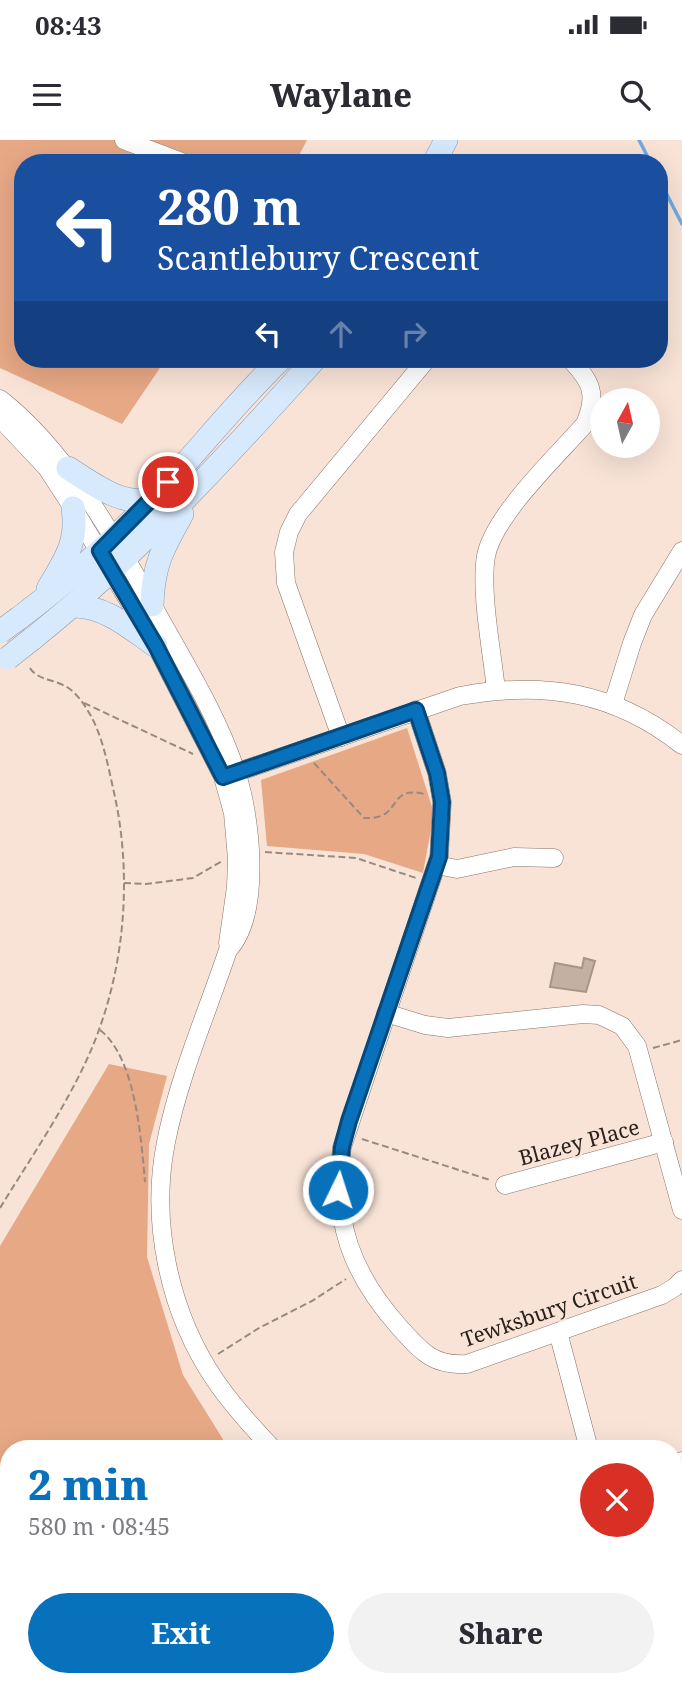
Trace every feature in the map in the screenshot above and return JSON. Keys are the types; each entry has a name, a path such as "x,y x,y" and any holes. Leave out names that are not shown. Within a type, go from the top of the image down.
{"main road":[{"path":"16,654 73,606 152,500 272,368"},
{"path":"0,632 112,555 195,489 307,368"},
{"path":"68,468 103,490 124,499 136,502 152,500"},
{"path":"152,605 152,583 161,552 195,489"},
{"path":"42,601 72,543 76,529 73,508"},
{"path":"73,606 89,606 104,611 156,646"}],"street":[{"path":"124,140 161,154"},
{"path":"341,737 286,583 283,563 286,542 304,505 419,368"},
{"path":"496,690 484,578 486,556 505,515 585,424 591,411 591,388 578,368"},
{"path":"0,400 26,421 68,468 156,646 230,775"},
{"path":"0,418 47,468 73,508 152,605 204,699 230,775 233,813 244,859 227,937 228,950 176,1101 166,1141 161,1203 164,1245 172,1286 181,1312 204,1363 240,1414 265,1440"},
{"path":"613,704 643,615 682,551"},
{"path":"230,775 416,710 460,696 496,690 555,690 613,704 641,717 682,745"},
{"name":"Tewksbury Circuit","path":"416,710 437,773 442,804 442,831 438,865 349,1121 339,1168 340,1212 344,1234 359,1273 380,1305 417,1348 437,1361 452,1365 467,1364 662,1294 676,1287 682,1280"},
{"path":"438,865 457,869 514,857 554,858"},
{"path":"386,1013 425,1025 448,1028 583,1014 600,1015 622,1026 633,1038 639,1051 682,1210"},
{"name":"Blazey Place","path":"505,1185 664,1142"},
{"path":"558,1332 588,1440"}],"path":[{"path":"0,1208 73,1086 99,1029 120,946 124,908 120,822 109,770 92,719 76,694 65,685 33,673 16,654"},
{"path":"305,749 307,755 364,818 380,817 387,813 395,800 404,794 417,792 428,795 436,804 442,804"},
{"path":"123,883 146,884 193,878 216,862 258,859 258,852 356,858 431,883"},
{"path":"639,1051 682,1040"},
{"path":"351,1135 505,1185"},
{"path":"215,1356 259,1328 359,1273"}],"shaded area":[{"path":"0,140 307,140 300,154 14,154 14,368 160,368 122,424 0,368"},
{"path":"407,728 434,813 423,873 364,854 267,846 261,780"},
{"path":"109,1064 167,1076 149,1144 147,1257 183,1375 223,1440 0,1440 0,1246"}],"building":[{"path":"584,958 595,961 586,992 550,987 555,963 582,968"}],"waterway":[{"path":"639,140 646,154"},
{"path":"668,197 682,224"}],"route":[{"path":"168,482 100,551 186,701 223,777 416,710 437,773 442,802 438,865 349,1121 342,1147 338,1190"}]}
